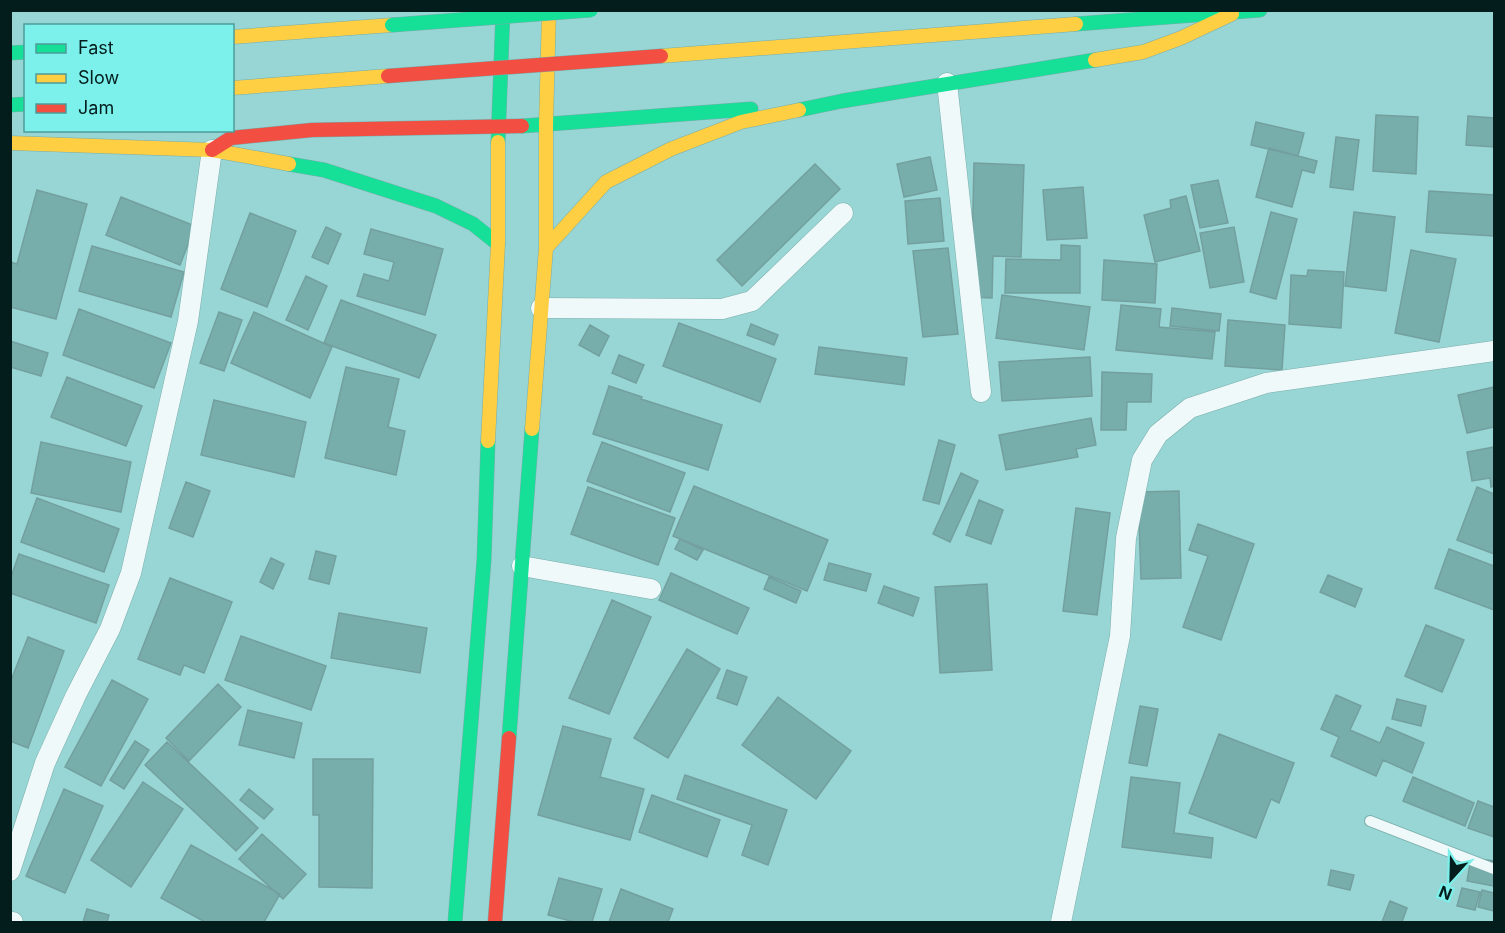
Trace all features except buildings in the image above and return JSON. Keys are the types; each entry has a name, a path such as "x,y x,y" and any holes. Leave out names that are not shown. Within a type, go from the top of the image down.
{"main road":[{"path":"454,922 484,560 489,401 498,244 498,127 503,10"},
{"path":"495,922 546,248 549,10"},
{"path":"234,37 591,10"},
{"path":"234,88 1260,10"},
{"path":"546,248 606,182 671,149 741,122 842,101 1143,52 1182,38 1235,12"},
{"path":"212,150 231,138 312,130 546,125 842,101"},
{"path":"10,143 212,150 324,170 436,206 473,224 498,244"}],"street":[{"path":"947,83 981,392"},
{"path":"10,871 45,763 76,695 110,630 131,573 188,321 212,150"},
{"path":"542,308 722,309 752,301 843,213"},
{"path":"1061,922 1120,636 1126,538 1142,460 1158,434 1191,408 1266,383 1494,351"},
{"path":"522,566 651,589"}],"lane":[{"path":"1370,821 1494,869"}],"traffic: fast":[{"path":"498,142 503,10"},
{"path":"392,25 591,10"},
{"path":"1076,24 1260,10"},
{"path":"10,53 24,52"},
{"path":"799,110 1095,60"},
{"path":"10,105 24,104"},
{"path":"522,126 751,109"},
{"path":"289,164 324,170 436,206 473,224 498,244"},
{"path":"509,738 532,429"},
{"path":"455,922 484,560 488,441"}],"traffic: slow":[{"path":"532,429 546,248 549,10"},
{"path":"1095,60 1143,52 1181,38 1232,14"},
{"path":"661,56 1076,24"},
{"path":"234,37 392,25"},
{"path":"234,88 388,76"},
{"path":"546,248 606,182 671,149 741,122 799,110"},
{"path":"488,441 498,244 498,142"},
{"path":"10,143 212,150 289,164"}],"traffic: jam":[{"path":"388,76 661,56"},
{"path":"212,150 231,138 312,130 522,126"},
{"path":"495,922 509,738"}]}
